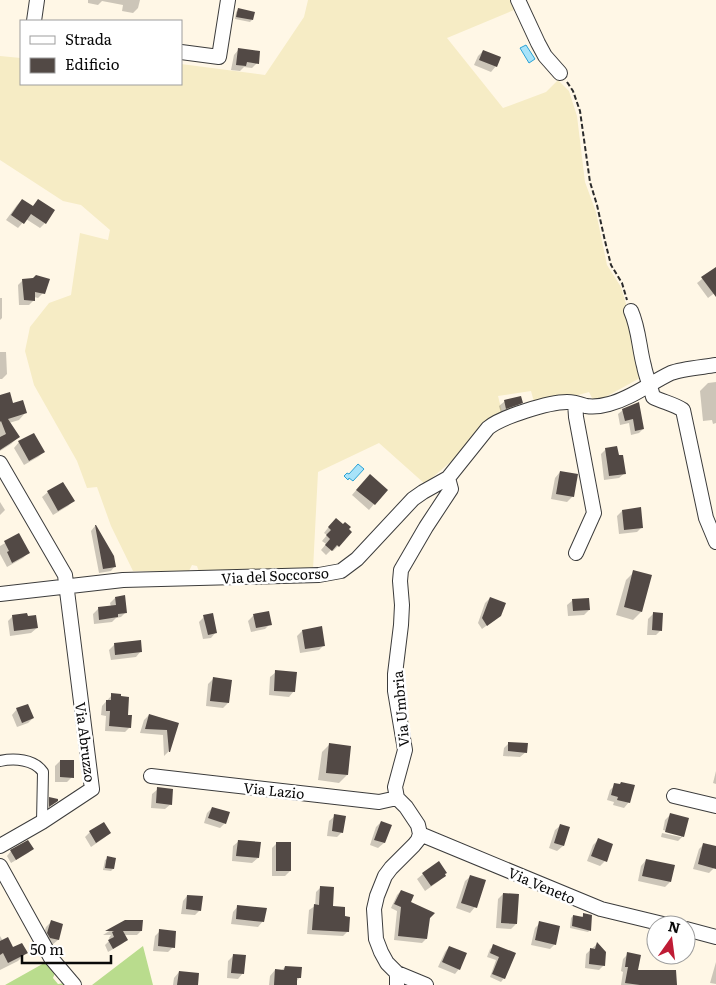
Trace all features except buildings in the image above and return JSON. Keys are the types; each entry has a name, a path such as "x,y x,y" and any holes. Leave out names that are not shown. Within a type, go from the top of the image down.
{"street":[{"path":"34,20 37,0"},
{"path":"182,52 219,57 228,0"},
{"path":"518,0 542,49 560,73"},
{"path":"631,311 635,320 644,368 653,397 678,406 683,410 706,518 716,542"},
{"name":"Via del Soccorso","path":"0,594 123,580 319,575 341,571 357,559 413,499 448,478 494,423 506,417 552,404 568,402 599,406 610,404 636,393 673,372 716,365"},
{"path":"575,403 594,513 576,552"},
{"path":"0,463 65,575 66,587"},
{"name":"Via Umbria","path":"397,798 395,787 405,750 395,691 395,674 402,625 400,581 402,570 426,526 451,489 448,478"},
{"name":"Via Abruzzo","path":"0,846 42,822 92,789 66,587"},
{"path":"0,761 16,759 40,766 43,772 42,822"},
{"name":"Via Lazio","path":"151,776 379,802 397,798"},
{"path":"674,796 716,806"},
{"path":"397,798 406,807 418,825 420,834 414,845 390,868 385,876 374,909 376,939 380,952 397,979 426,985"},
{"name":"Via Veneto","path":"420,834 601,909 646,920"},
{"path":"0,866 51,958 74,985"},
{"path":"696,932 716,937"}],"path":[{"path":"560,73 573,91 580,111 590,182 597,205 604,241 611,265 622,283 631,311"}],"shaded area":[{"path":"308,0 511,0 514,10 447,38 503,108 546,92 558,80 569,91 577,116 585,182 596,212 607,265 621,287 629,314 640,378 600,400 593,400 589,392 575,396 556,395 534,402 531,391 498,396 502,412 486,422 463,451 425,484 379,443 318,472 313,570 199,572 197,566 192,565 189,571 133,571 111,526 97,487 87,488 77,461 34,385 25,351 30,327 49,303 71,295 80,233 108,240 110,230 81,205 63,201 0,160 0,56 20,58 20,85 182,85 182,64 265,75 304,17"}],"green space":[{"path":"143,946 153,985 92,985"},
{"path":"46,962 55,973 53,978 58,984 65,983 67,985 5,985"}],"water":[{"path":"526,45 535,59 529,63 520,48"},
{"path":"358,464 364,469 353,481 349,478 348,480 344,476 347,473 349,474"}]}
